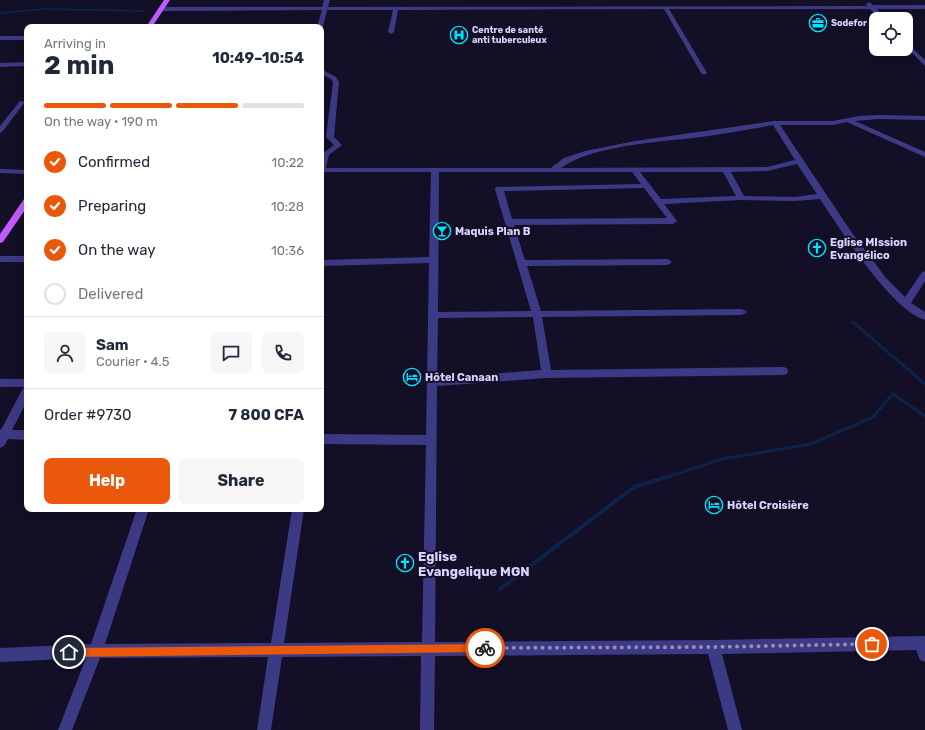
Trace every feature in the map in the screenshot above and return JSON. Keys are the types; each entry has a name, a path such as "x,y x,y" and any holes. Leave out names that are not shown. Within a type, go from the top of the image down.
{"main road":[{"path":"151,24 167,0"},
{"path":"0,240 24,205"}],"street":[{"path":"321,24 327,0"},
{"path":"384,8 385,0"},
{"path":"449,0 449,7"},
{"path":"666,0 667,7 704,73"},
{"path":"736,0 740,7"},
{"path":"865,0 877,12"},
{"path":"161,9 449,7 925,7"},
{"path":"391,32 396,8"},
{"path":"0,38 24,38"},
{"path":"913,51 925,64"},
{"path":"0,65 24,64"},
{"path":"324,73 334,78 336,82 330,137 338,145 326,154 324,161"},
{"path":"0,131 3,122 22,102"},
{"path":"553,170 567,160 585,153 635,143 775,123 833,123 859,118 878,117 925,118"},
{"path":"849,121 925,155"},
{"path":"775,123 822,196 886,286 925,318"},
{"path":"324,171 726,170 766,169 799,161"},
{"path":"508,222 672,220 634,170"},
{"path":"726,170 741,198"},
{"path":"0,171 24,172"},
{"path":"426,730 435,171"},
{"path":"547,374 537,314 499,190 647,186"},
{"path":"659,202 741,198 795,199 822,196"},
{"path":"0,259 24,259"},
{"path":"324,263 434,260"},
{"path":"521,263 668,262"},
{"path":"906,303 925,274"},
{"path":"433,315 742,312"},
{"path":"432,382 547,374 783,371"},
{"path":"0,383 24,383"},
{"path":"2,437 24,397"},
{"path":"2,437 24,435"},
{"path":"324,439 431,440"},
{"path":"65,730 96,651 142,512"},
{"path":"264,730 298,512"},
{"path":"713,647 735,730"},
{"path":"0,655 96,651 428,648 923,647"}],"waterway":[{"path":"0,13 43,9 145,11"},
{"path":"853,322 925,384"},
{"path":"670,476 722,459 811,444 873,417 893,394 925,416"},
{"path":"500,589 634,487 673,475"}],"way so far":[{"path":"485,648 713,647 872,644"}],"place":[{"name":"Sodefor","path":"818,23"},
{"name":"Centre de santé anti tuberculeux","path":"459,35"},
{"name":"Maquis Plan B","path":"442,231"},
{"name":"Eglise MIssion Evangélico","path":"817,248"},
{"name":"Hôtel Canaan","path":"412,377"},
{"name":"Hôtel Croisière","path":"714,505"},
{"name":"Eglise Evangelique MGN","path":"405,563"}],"route":[{"path":"69,652 485,648"}]}
